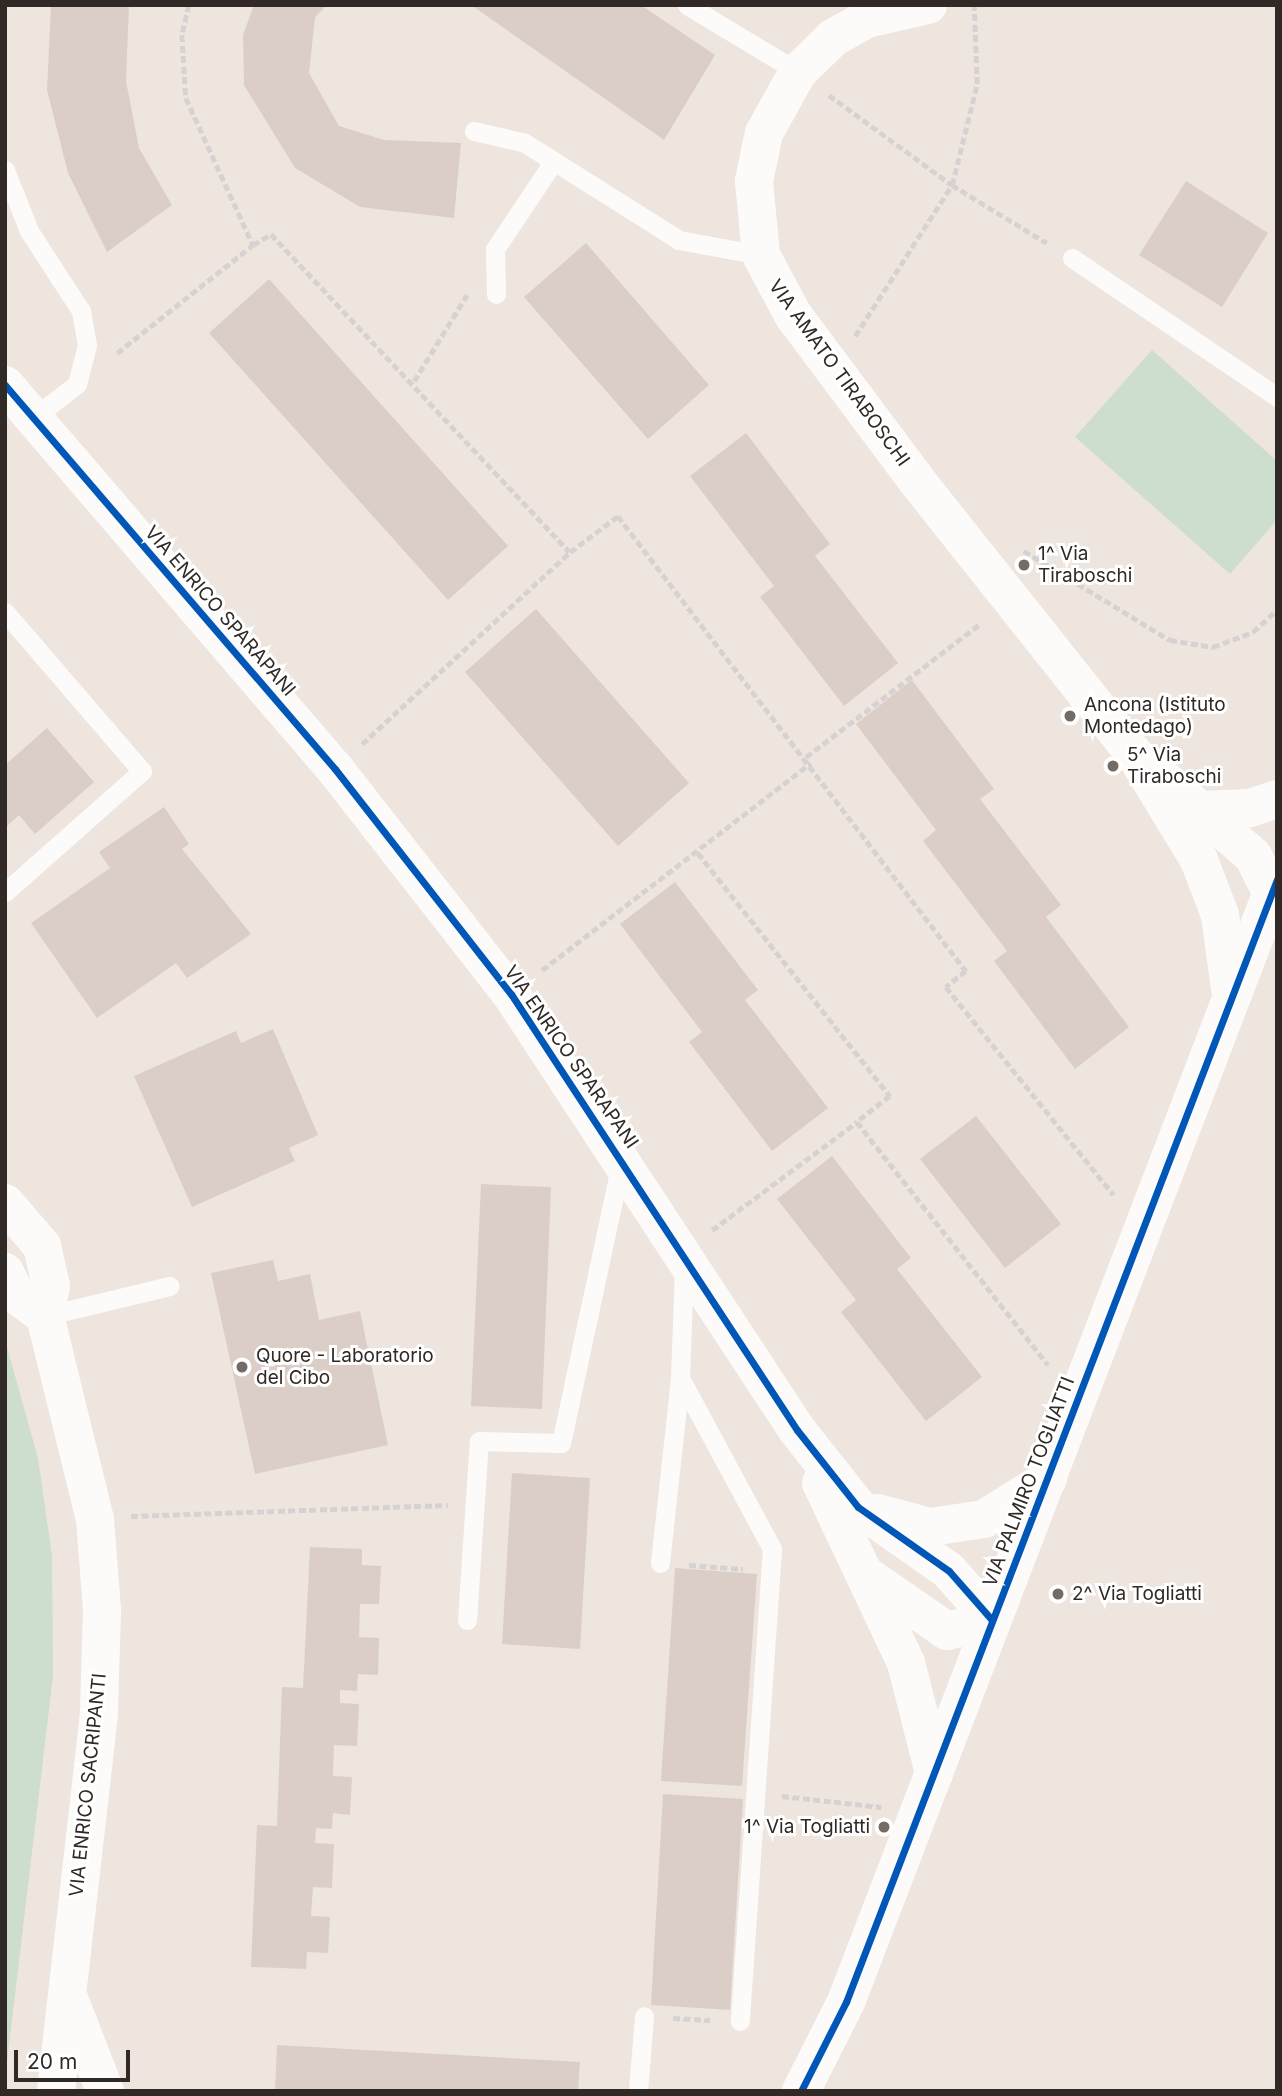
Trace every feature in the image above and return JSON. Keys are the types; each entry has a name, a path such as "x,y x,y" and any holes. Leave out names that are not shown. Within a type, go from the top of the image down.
{"street":[{"name":"VIA AMATO TIRABOSCHI","path":"928,5 867,19 833,38 798,72 764,133 754,181 761,255 769,279 833,369 1137,758 1199,860 1220,915 1230,991"},
{"name":"VIA ENRICO SPARAPANI","path":"5,385 335,769 510,994 684,1249 797,1430 858,1507 949,1571 992,1620 947,1631 906,1609 860,1570"},
{"name":"VIA AMATO TIRABOSCHI","path":"1137,758 1202,810 1253,856 1274,885"},
{"path":"1202,810 1250,808 1277,799"},
{"path":"1199,860 1274,885"},
{"name":"VIA PALMIRO TOGLIATTI","path":"801,2091 846,2002 1144,1231 1230,991 1274,885"},
{"name":"VIA ENRICO SACRIPANTI","path":"5,1203 42,1246 51,1286 45,1316 95,1519 99,1714 56,2091"},
{"path":"5,1272 16,1295 45,1316"},
{"name":"VIA ENRICO SPARAPANI","path":"797,1430 860,1570 906,1663 934,1773"},
{"path":"858,1507 930,1527 984,1519 1048,1479"},
{"path":"68,1996 105,2091"}],"lane":[{"path":"687,5 798,72"},
{"path":"474,131 525,143 679,240 761,255"},
{"path":"496,294 495,249 553,163"},
{"path":"5,170 29,231 81,311 87,345 77,384 33,418"},
{"path":"1072,258 1277,397"},
{"path":"5,612 142,771 5,892"},
{"path":"467,1620 477,1504 479,1441 562,1443 622,1159"},
{"path":"660,1563 680,1378 684,1249"},
{"path":"45,1316 169,1286"},
{"path":"680,1378 772,1549 773,1571 753,1793 740,2021"},
{"path":"638,2091 644,2016"}],"path":[{"path":"189,5 182,35 186,98 254,245"},
{"path":"833,369 953,185 977,84 974,5"},
{"path":"798,72 953,185 1072,258"},
{"path":"77,384 271,234 414,382 570,552"},
{"path":"414,382 495,249"},
{"path":"335,769 570,552 618,516 811,763 966,971 946,987 1144,1231"},
{"path":"1010,542 1170,640 1213,648 1253,632 1277,610"},
{"path":"806,757 1013,599"},
{"path":"510,994 698,853 811,763"},
{"path":"684,1249 890,1096 698,853"},
{"path":"857,1122 1077,1401"},
{"path":"95,1519 269,1507 477,1504"},
{"path":"660,1563 773,1571"},
{"path":"753,1793 919,1810"},
{"path":"644,2016 740,2021"}],"green space":[{"path":"1152,350 1277,461 1277,520 1230,574 1075,437"},
{"path":"5,1340 38,1458 52,1556 53,1676 5,2079"}],"building":[{"path":"51,5 129,5 126,81 139,148 172,205 107,252 68,173 47,90"},
{"path":"254,5 327,5 315,17 309,73 339,126 384,140 461,143 454,218 360,207 295,168 244,85 243,35"},
{"path":"471,5 641,5 715,55 664,140"},
{"path":"1186,181 1268,233 1222,307 1139,255"},
{"path":"586,243 709,385 648,439 524,297"},
{"path":"269,279 508,546 448,600 209,333"},
{"path":"746,433 830,544 815,556 898,663 844,706 760,597 774,586 690,476"},
{"path":"536,609 689,783 618,846 465,672"},
{"path":"912,680 994,789 980,799 1061,905 1046,917 1129,1027 1075,1069 994,961 1007,951 923,841 936,830 856,724"},
{"path":"47,728 94,782 35,834 19,815 5,828 5,765"},
{"path":"164,807 189,844 182,849 251,934 187,978 176,963 97,1018 31,923 110,868 99,852"},
{"path":"675,882 758,990 745,1000 828,1108 772,1151 689,1042 702,1032 620,924"},
{"path":"273,1029 318,1135 289,1148 295,1161 192,1207 134,1076 236,1031 241,1043"},
{"path":"976,1116 1061,1224 1005,1268 920,1159"},
{"path":"832,1156 911,1258 897,1269 982,1377 926,1421 841,1312 856,1300 777,1199"},
{"path":"481,1184 551,1187 542,1409 471,1406"},
{"path":"273,1260 278,1281 310,1274 319,1320 360,1311 388,1445 255,1474 211,1273"},
{"path":"512,1473 590,1478 580,1649 502,1644"},
{"path":"310,1547 362,1549 362,1565 381,1566 379,1604 360,1604 359,1637 379,1638 378,1675 358,1674 357,1691 340,1690 340,1703 359,1704 357,1746 334,1745 333,1776 352,1777 350,1815 333,1813 332,1829 316,1828 315,1843 334,1844 332,1888 313,1887 311,1916 330,1917 328,1953 307,1952 306,1969 251,1967 257,1825 277,1826 282,1687 303,1688"},
{"path":"675,1568 757,1574 742,1786 661,1781"},
{"path":"663,1794 743,1799 730,2010 651,2005"},
{"path":"277,2045 580,2062 578,2091 275,2091"}],"cycle path":[{"path":"5,385 335,769 511,994 797,1430 858,1507 949,1571 992,1620"},
{"path":"801,2091 846,2002 1277,879"}],"place":[{"name":"1^ Via Tiraboschi","path":"1024,565"},
{"name":"Ancona (Istituto Montedago)","path":"1070,716"},
{"name":"5^ Via Tiraboschi","path":"1113,766"},
{"name":"Quore - Laboratorio del Cibo","path":"242,1367"},
{"name":"2^ Via Togliatti","path":"1058,1594"},
{"name":"1^ Via Togliatti","path":"884,1827"}]}
